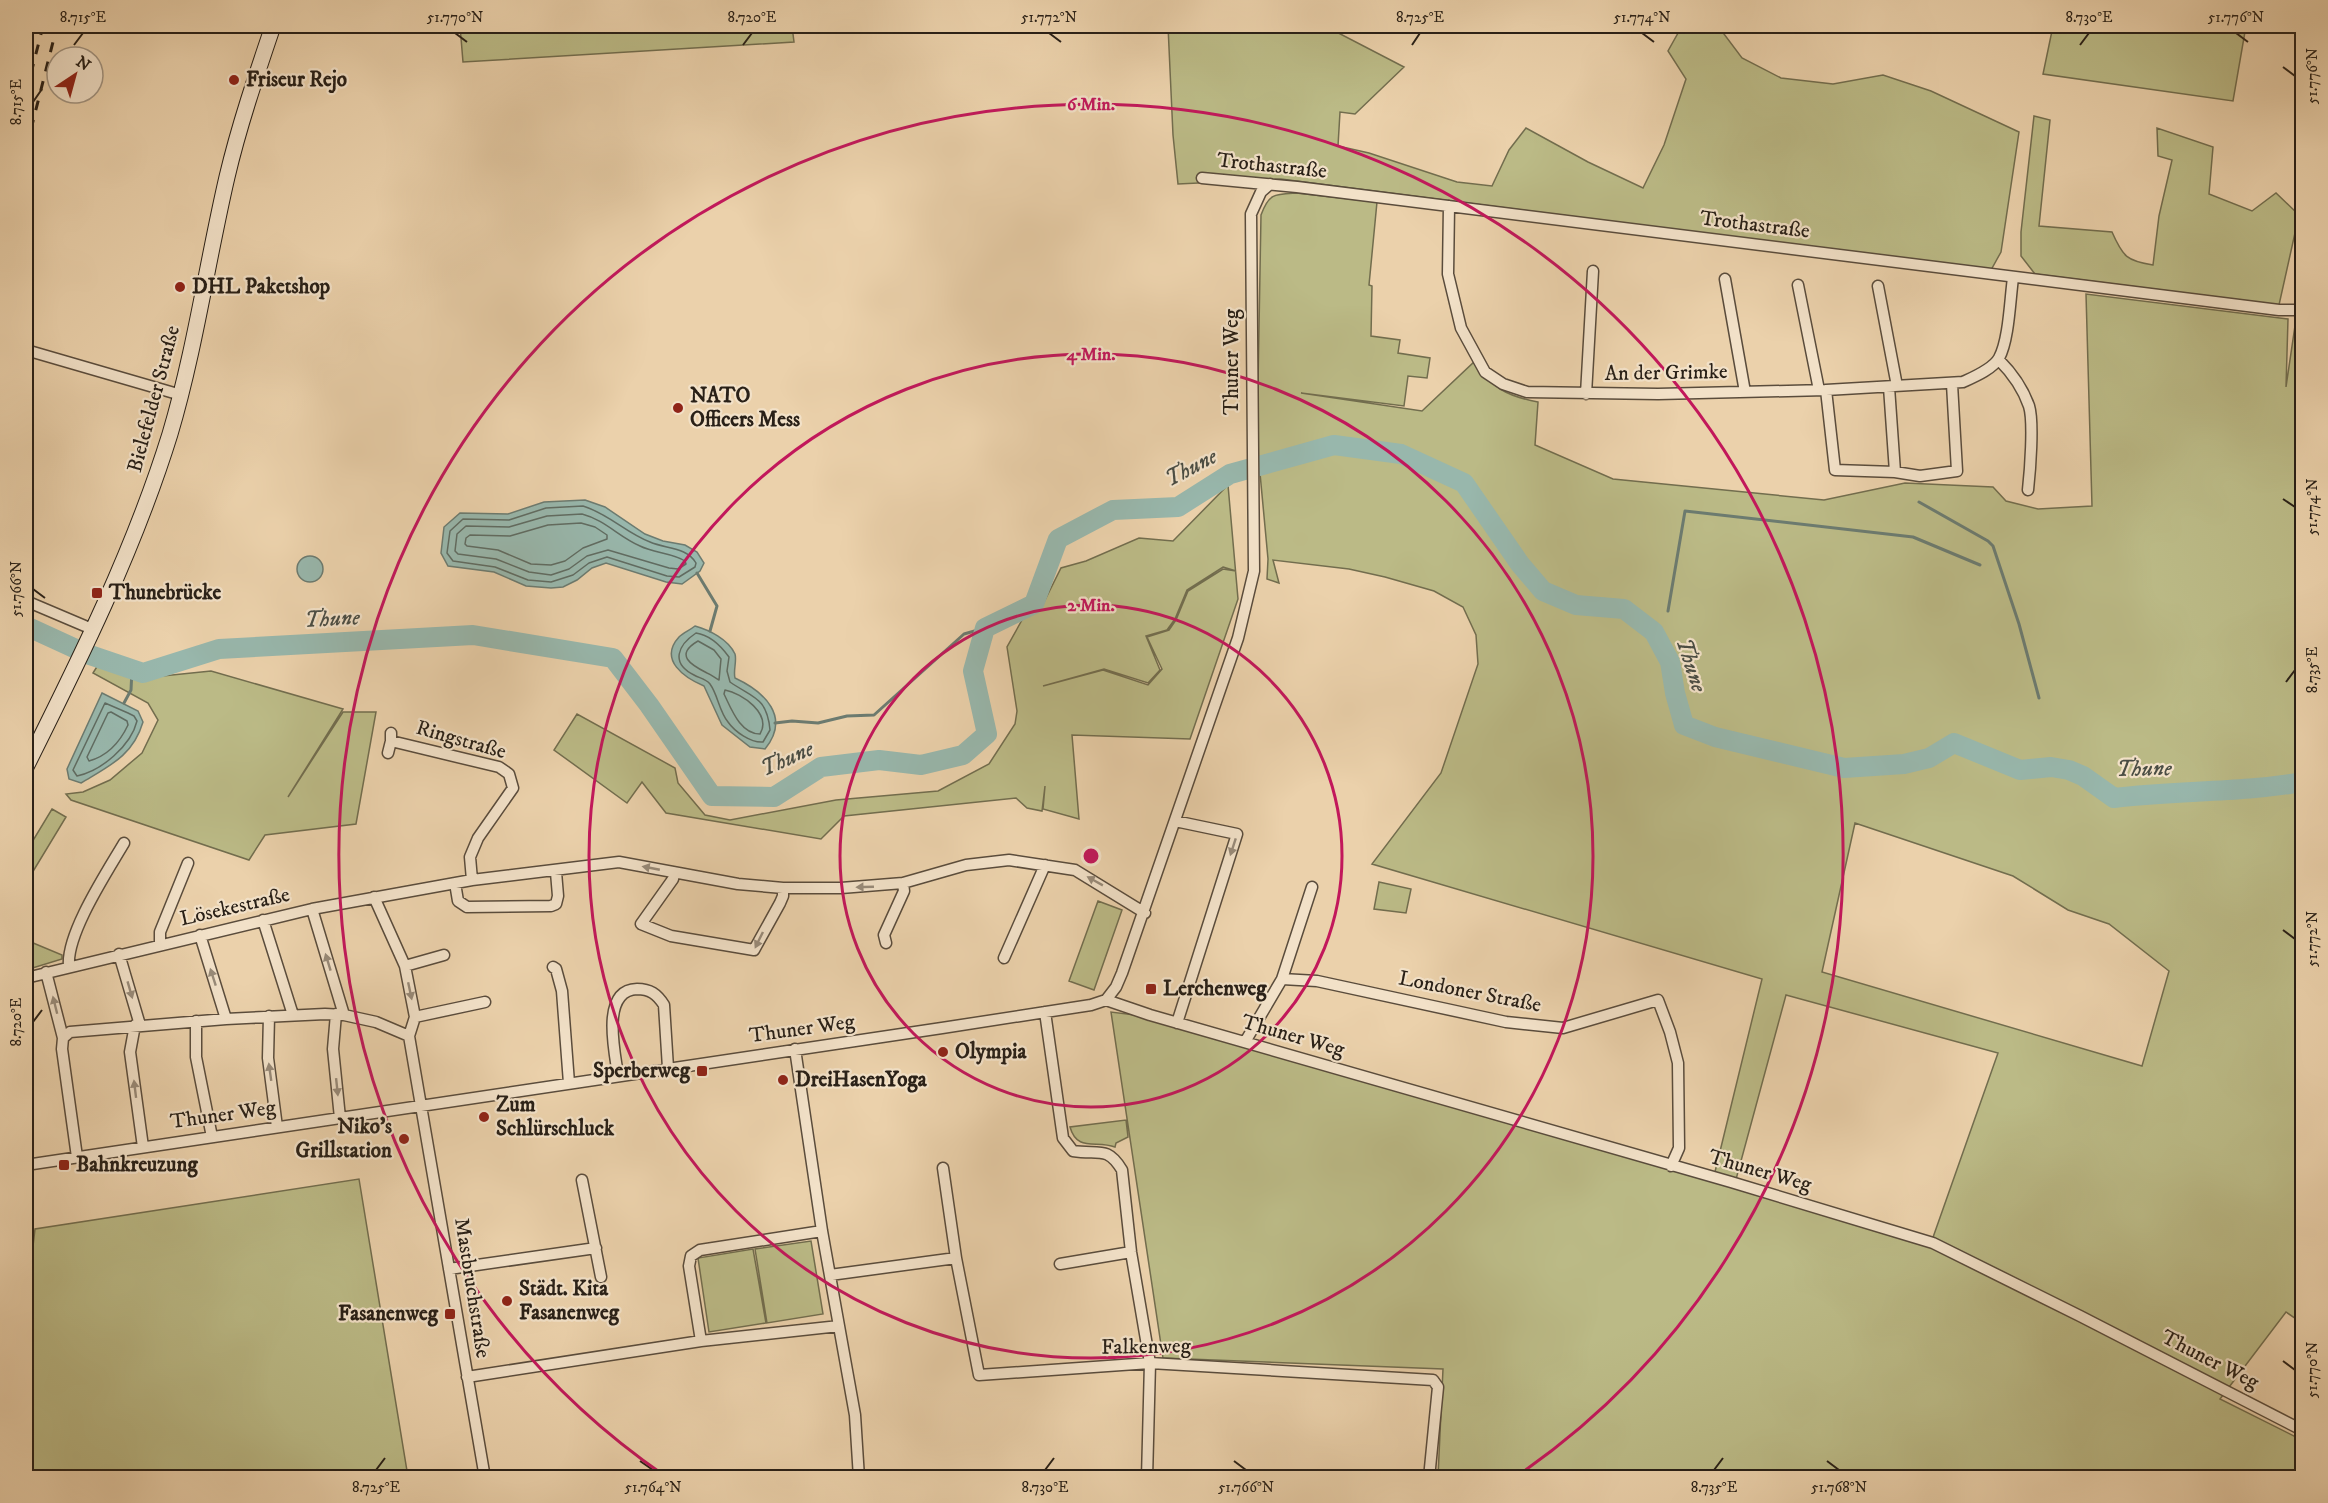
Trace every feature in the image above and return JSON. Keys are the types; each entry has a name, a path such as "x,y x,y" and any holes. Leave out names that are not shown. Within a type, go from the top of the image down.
{"main road":[{"name":"Bielefelder Straße","path":"26,767 90,635 140,521 166,445 180,395 231,159 249,96 273,26"}],"street":[{"name":"Trothastraße","path":"1202,178 1270,184 2279,310 2302,310"},
{"name":"Thuner Weg","path":"26,1164 1045,1012 1091,1005 1106,1000 1116,987 1145,913 1188,779 1238,638 1253,576 1251,214 1261,192 1270,184"},
{"name":"An der Grimke","path":"1449,206 1448,274 1461,328 1485,372 1503,384 1527,392 1587,394 1745,392 1952,384 1963,382 1977,375 1999,360"},
{"name":"An der Grimke","path":"1587,394 1593,271"},
{"path":"2013,278 2006,334 1999,360 2010,371 2029,406 2028,490"},
{"name":"An der Grimke","path":"1725,279 1745,392"},
{"path":"1798,285 1823,390 1835,470 1895,472 1920,476 1957,471 1952,384"},
{"path":"1878,286 1893,386 1895,472"},
{"path":"26,350 180,395"},
{"path":"26,601 90,635"},
{"name":"Ringstraße","path":"388,753 391,737 499,767 509,774 513,788 478,838 470,857 472,880"},
{"path":"1175,821 1237,834 1178,1023"},
{"path":"69,966 68,955 76,933 124,843"},
{"name":"Lösekestraße","path":"26,978 312,909 472,880 556,872 619,862 738,884 783,888 851,888 903,883 966,865 1009,860 1075,870 1145,913"},
{"path":"160,945 160,932 188,863"},
{"path":"1004,958 1045,865"},
{"path":"455,883 458,901 467,907 550,906 556,904 558,896 556,872"},
{"path":"674,873 673,879 640,924 671,936 754,950 783,896 783,888"},
{"path":"886,943 884,935 904,891 903,883"},
{"path":"1245,1042 1282,979 1312,886"},
{"path":"374,897 405,966 416,1017 409,1036 421,1106"},
{"path":"312,909 340,1014 333,1049 340,1118"},
{"path":"263,920 293,1015"},
{"path":"200,935 226,1019"},
{"path":"120,954 138,1025 130,1052 143,1147"},
{"path":"405,966 444,956"},
{"path":"553,967 562,992 569,1083"},
{"path":"46,972 63,1038 77,1157"},
{"name":"Londoner Straße","path":"1282,979 1317,981 1506,1022 1563,1028 1658,1000 1678,1063 1679,1148 1671,1166"},
{"path":"618,1075 613,1045 613,1018 619,998 625,991 636,989 650,990 664,1005 668,1068"},
{"name":"Thuner Weg","path":"1106,1000 1154,1017 1731,1182 1932,1243 2090,1321 2302,1431"},
{"path":"416,1017 484,1002"},
{"path":"1045,1012 1063,1138 1073,1151 1108,1153 1122,1170 1131,1252 1150,1363 1147,1478"},
{"path":"63,1038 74,1031 138,1025 269,1016 340,1014 376,1022 409,1036"},
{"path":"269,1016 268,1058 277,1127"},
{"path":"196,1022 196,1058 212,1137"},
{"path":"795,1049 822,1231 855,1415 859,1478"},
{"name":"Mastbruchstraße","path":"421,1106 484,1478"},
{"name":"Falkenweg","path":"943,1168 956,1258 979,1375 1150,1363 1434,1380 1437,1387 1428,1478"},
{"path":"582,1180 602,1277"},
{"path":"701,1341 688,1266 691,1256 700,1250 822,1231"},
{"path":"448,1269 596,1248"},
{"path":"1060,1264 1131,1252"},
{"path":"830,1275 956,1258"},
{"path":"466,1377 701,1341 839,1326"}],"shaded area":[{"path":"460,26 792,26 794,42 463,62"},
{"path":"1168,26 1325,26 1404,67 1355,114 1340,112 1338,146 1369,153 1457,182 1492,186 1509,150 1526,128 1588,162 1643,188 1664,145 1686,79 1668,51 1682,26 1718,26 1742,58 1781,78 1833,84 1883,75 1931,91 2019,132 2001,252 1991,270 1281,179 1178,184 1173,135"},
{"path":"2053,26 2246,26 2233,101 2043,74"},
{"path":"2034,116 2050,120 2039,226 2112,232 2123,252 2137,262 2153,265 2159,216 2172,160 2158,156 2157,128 2213,147 2209,194 2252,211 2276,193 2299,215 2279,305 2035,274 2021,256 2021,232"},
{"path":"1296,193 1377,202 1369,285 1372,286 1371,336 1400,340 1398,353 1430,358 1427,378 1408,376 1404,406 1301,393 1422,411 1474,362 1501,390 1538,402 1535,445 1613,479 1824,500 1905,483 1993,487 2006,501 2038,509 2092,506 2086,294 2288,319 2286,387 2296,319 2302,317 2302,1323 2286,1312 2220,1399 2300,1439 2302,1441 2302,1477 1438,1477 1443,1369 1163,1358 1111,1012 1159,1018 1714,1176 1762,979 1372,864 1441,773 1478,664 1476,635 1463,607 1434,591 1385,577 1349,569 1273,560 1279,583 1267,579 1268,559 1257,441 1261,215 1267,202 1274,196","holes":["1855,823 2013,876 2068,910 2109,924 2169,971 2142,1066 1822,972","1786,995 1998,1053 1931,1243 1735,1183"]},
{"path":"1228,485 1236,571 1238,599 1190,739 1072,735 1079,819 1043,809 1045,786 1042,811 1027,808 1016,798 844,816 821,839 666,813 642,782 627,803 554,750 577,714 675,768 678,783 705,815 730,820 836,800 938,791 989,764 1015,724 1017,711 1007,647 1022,620 1043,604 1061,568 1086,561 1139,538 1173,541","holes":["1223,567 1236,571 1223,569 1188,591 1176,620 1169,630 1147,637 1162,669 1148,685 1103,670 1043,686 1104,669 1148,683 1160,670 1146,636 1167,630 1175,619 1187,590"]},
{"path":"98,665 143,678 211,671 343,709 288,797 343,712 376,712 356,824 265,835 249,860 71,800 66,794 83,792 110,780 142,753 158,720 148,703 93,673"},
{"path":"52,809 66,817 26,883 26,852"},
{"path":"1379,882 1411,889 1406,913 1374,909"},
{"path":"1098,901 1122,910 1094,990 1069,981"},
{"path":"26,940 62,955 62,959 26,970"},
{"path":"1126,1120 1128,1137 1116,1143 1115,1147 1088,1144 1077,1140 1070,1127"},
{"path":"359,1179 408,1477 26,1477 26,1247 33,1246 35,1229"},
{"path":"811,1241 823,1314 767,1323 755,1249"},
{"path":"753,1249 766,1323 709,1332 698,1258"}],"water":[{"path":"585,500 605,507 645,534 663,541 685,545 697,552 704,563 700,571 682,584 666,582 606,563 592,568 577,580 563,587 551,588 526,586 494,572 448,566 441,553 444,527 460,513 508,514 544,502"},
{"path":"310,556 319,560 323,569 319,578 310,582 301,578 297,569 301,560"},
{"path":"695,626 712,633 728,644 735,654 735,678 756,690 771,707 776,726 765,749 750,747 722,725 704,686 689,678 676,667 671,653 673,645"},
{"path":"102,693 138,711 143,722 139,734 119,759 81,783 69,779 67,769"}],"waterway":[{"name":"Thune","path":"26,626 87,654 143,673 219,649 473,635 613,658 649,705 712,796 774,797 821,767 879,760 921,765 963,755 987,734 973,671 985,628 1034,604 1058,539 1113,510 1178,507 1230,474 1334,445 1401,454 1464,483 1520,564 1543,591 1576,605 1624,609 1654,632 1670,662 1675,693 1684,725 1715,737 1844,768 1904,764 1929,758 1954,743 2020,770 2051,767 2069,770 2083,776 2114,798 2279,786 2302,782"},
{"path":"1919,502 1993,546 2019,624 2039,698"},
{"path":"1668,611 1685,511 1913,537 1980,565"},
{"path":"697,573 717,606 710,631"},
{"path":"775,723 792,721 818,723 847,716 874,715 964,634 985,628"},
{"path":"124,703 131,690 132,669"},
{"path":"2294,784 2302,771"}],"railway":[{"path":"26,93 43,26"},
{"path":"26,149 57,26"}],"place":[{"name":"Friseur Rejo","path":"234,80"},
{"name":"DHL Paketshop","path":"180,287"},
{"name":"NATO Officers Mess","path":"678,408"},
{"name":"Thunebrücke","path":"97,593"},
{"name":"Lerchenweg","path":"1151,989"},
{"name":"Olympia","path":"943,1052"},
{"name":"Sperberweg","path":"702,1071"},
{"name":"DreiHasenYoga","path":"783,1080"},
{"name":"Zum Schlürschluck","path":"484,1117"},
{"name":"Niko's Grillstation","path":"404,1139"},
{"name":"Bahnkreuzung","path":"64,1165"},
{"name":"Städt. Kita Fasanenweg","path":"507,1301"},
{"name":"Fasanenweg","path":"450,1314"}]}
